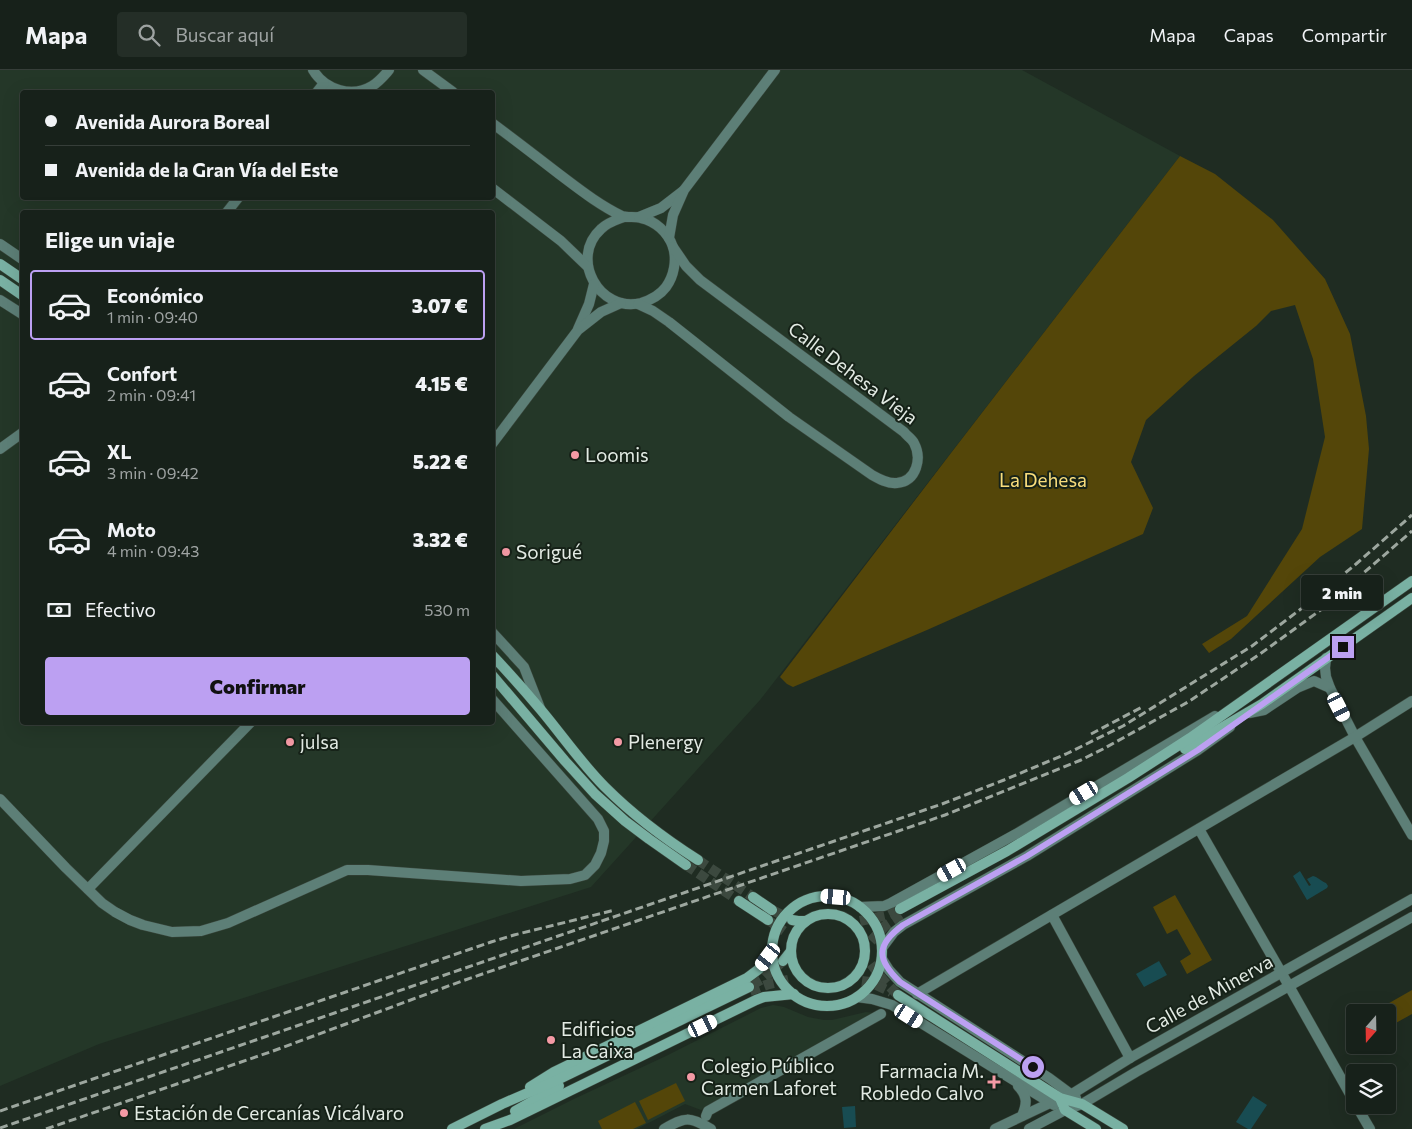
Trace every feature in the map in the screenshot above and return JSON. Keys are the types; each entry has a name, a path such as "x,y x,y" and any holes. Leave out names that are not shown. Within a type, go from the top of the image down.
{"street":[{"path":"313,70 324,83 340,90"},
{"path":"364,90 381,80 389,70"},
{"path":"423,70 450,90"},
{"path":"671,242 661,228 651,221 640,217 624,217 611,221 600,229 592,240 588,253 588,267 594,284 606,296 621,303 638,304 653,298 665,288 671,279 674,269 675,258 671,242 673,215 684,190 775,70"},
{"path":"319,90 324,83"},
{"path":"495,125 592,199 624,217"},
{"path":"495,190 561,240 588,267"},
{"path":"640,217 661,208 684,190"},
{"path":"229,210 236,200"},
{"name":"Calle Dehesa Vieja","path":"638,304 669,322 789,417 872,475 884,482 898,483 907,480 913,474 918,463 918,452 913,441 896,426 700,280 686,266 671,242"},
{"path":"0,244 20,259"},
{"path":"0,264 20,278"},
{"path":"0,280 20,294"},
{"path":"495,440 578,330 589,304 594,284"},
{"path":"0,300 20,313"},
{"path":"578,330 601,312 621,303"},
{"path":"0,450 20,435"},
{"path":"1262,704 1022,847 902,912 1067,815 1190,738 1412,581"},
{"path":"882,948 894,932 903,925 1027,856 1198,750 1412,598"},
{"path":"495,635 524,667 541,710"},
{"path":"495,658 604,786 656,831 698,860"},
{"path":"1326,658 1326,677 1330,688 1355,737 1412,835"},
{"path":"495,678 595,794 625,821 686,865"},
{"path":"1249,713 1264,710 1297,688 1314,681 1330,688"},
{"path":"860,907 884,906 944,875 1255,693"},
{"path":"917,994 1355,737 1412,701"},
{"path":"0,799 102,902 123,916 142,925 172,932 201,931 228,923 347,870 521,881 570,879 585,874 595,865 604,841 604,831 598,819 495,702"},
{"path":"88,889 248,725"},
{"path":"1199,829 1346,1086"},
{"path":"739,901 770,915 753,897"},
{"path":"819,897 836,897 851,901 860,907 874,922 882,948 879,970 874,981 866,990 844,1003 823,1006 809,1003 784,985 774,962 773,950 774,936 780,923 789,912 806,900 819,897"},
{"name":"Calle de Minerva","path":"996,1129 1072,1094 1130,1058 1412,899"},
{"path":"862,981 826,988 812,984 803,978 794,966 791,951 792,940 797,930 805,921 816,916 828,914 840,915 855,921 867,948 871,964"},
{"path":"1052,915 1130,1058"},
{"name":"Calle de Minerva","path":"1029,1129 1082,1104 1412,917"},
{"path":"792,920 805,921"},
{"path":"784,931 792,940"},
{"path":"849,982 860,970 867,948"},
{"path":"502,1104 554,1072 747,978 759,969 773,950"},
{"path":"782,961 791,951"},
{"path":"882,959 894,977 917,994 1072,1094 1082,1104 1123,1129"},
{"path":"792,979 803,978"},
{"path":"452,1129 750,989 552,1090 487,1128"},
{"path":"487,1128 510,1120 756,1000 764,997 794,994"},
{"path":"898,995 1060,1098 1082,1104"},
{"path":"857,997 892,1005 1050,1103 1066,1110 1096,1129"},
{"path":"706,1116 708,1111 716,1106 881,1014"},
{"path":"1010,1078 1022,1090 1026,1100 1022,1116"},
{"path":"1060,1098 1066,1110"},
{"path":"1362,1114 1370,1129"},
{"path":"664,1129 685,1119 693,1120 711,1129"}],"shaded area":[{"path":"0,70 1022,70 1180,156 760,700 591,887 99,1044 0,1086"},
{"name":"Colegio Público Carmen Laforet","path":"773,1005 784,1007 808,1017 824,1020 866,1012 875,1013 701,1110 685,1104 637,1129 514,1129 761,1008"}],"green space":[{"name":"La Dehesa","path":"1180,156 1215,174 1273,220 1325,279 1350,334 1366,416 1369,449 1362,529 1320,557 1231,639 1209,653 1202,644 1247,616 1302,529 1325,437 1313,359 1295,305 1271,311 1256,326 1194,376 1146,420 1131,462 1153,508 1143,534 793,687 787,684 780,677"},
{"path":"1175,895 1212,960 1187,974 1180,961 1191,954 1177,929 1167,934 1153,907"},
{"path":"1412,990 1412,1014 1396,1023 1396,1004 1388,1004"},
{"path":"676,1083 685,1101 648,1120 639,1101"},
{"path":"635,1102 646,1123 633,1129 602,1129 598,1121"}],"water":[{"path":"1300,871 1309,886 1311,885 1307,879 1313,876 1326,883 1327,888 1307,900 1293,876"},
{"path":"1159,961 1167,975 1144,987 1136,974"},
{"path":"1253,1096 1267,1105 1251,1129 1248,1129 1236,1122"},
{"path":"855,1106 856,1127 844,1128 842,1107"}],"tunnel":[{"path":"698,860 753,897"},
{"path":"686,865 739,901"},
{"path":"860,921 888,915 900,909"},
{"path":"772,910 792,920"},
{"path":"871,941 885,926 903,914"},
{"path":"768,920 784,931"},
{"path":"752,985 764,978 783,961"},
{"path":"871,964 898,995"},
{"path":"750,991 769,984 792,979"},
{"path":"862,981 870,982 891,992"}],"railway":[{"path":"0,1128 942,804 1066,754 1123,726 1252,646 1310,602 1412,515"},
{"path":"46,1129 273,1051 462,981 945,815 1081,760 1188,702 1260,654 1322,609 1412,531"},
{"path":"1091,734 1144,706"},
{"path":"0,1111 491,942 615,910"}],"place":[{"name":"Loomis","path":"575,455"},
{"name":"Sorigué","path":"506,552"},
{"name":"julsa","path":"290,742"},
{"name":"Plenergy","path":"618,742"},
{"name":"Edificios La Caixa","path":"551,1040"},
{"name":"Colegio Público Carmen Laforet","path":"691,1077"},
{"name":"Farmacia M. Robledo Calvo","path":"994,1082"},
{"name":"Estación de Cercanías Vicálvaro","path":"124,1113"}],"route":[{"path":"1033,1067 900,982 894,977 882,959 882,948 894,932 903,925 1027,856 1198,750 1343,647"}]}
